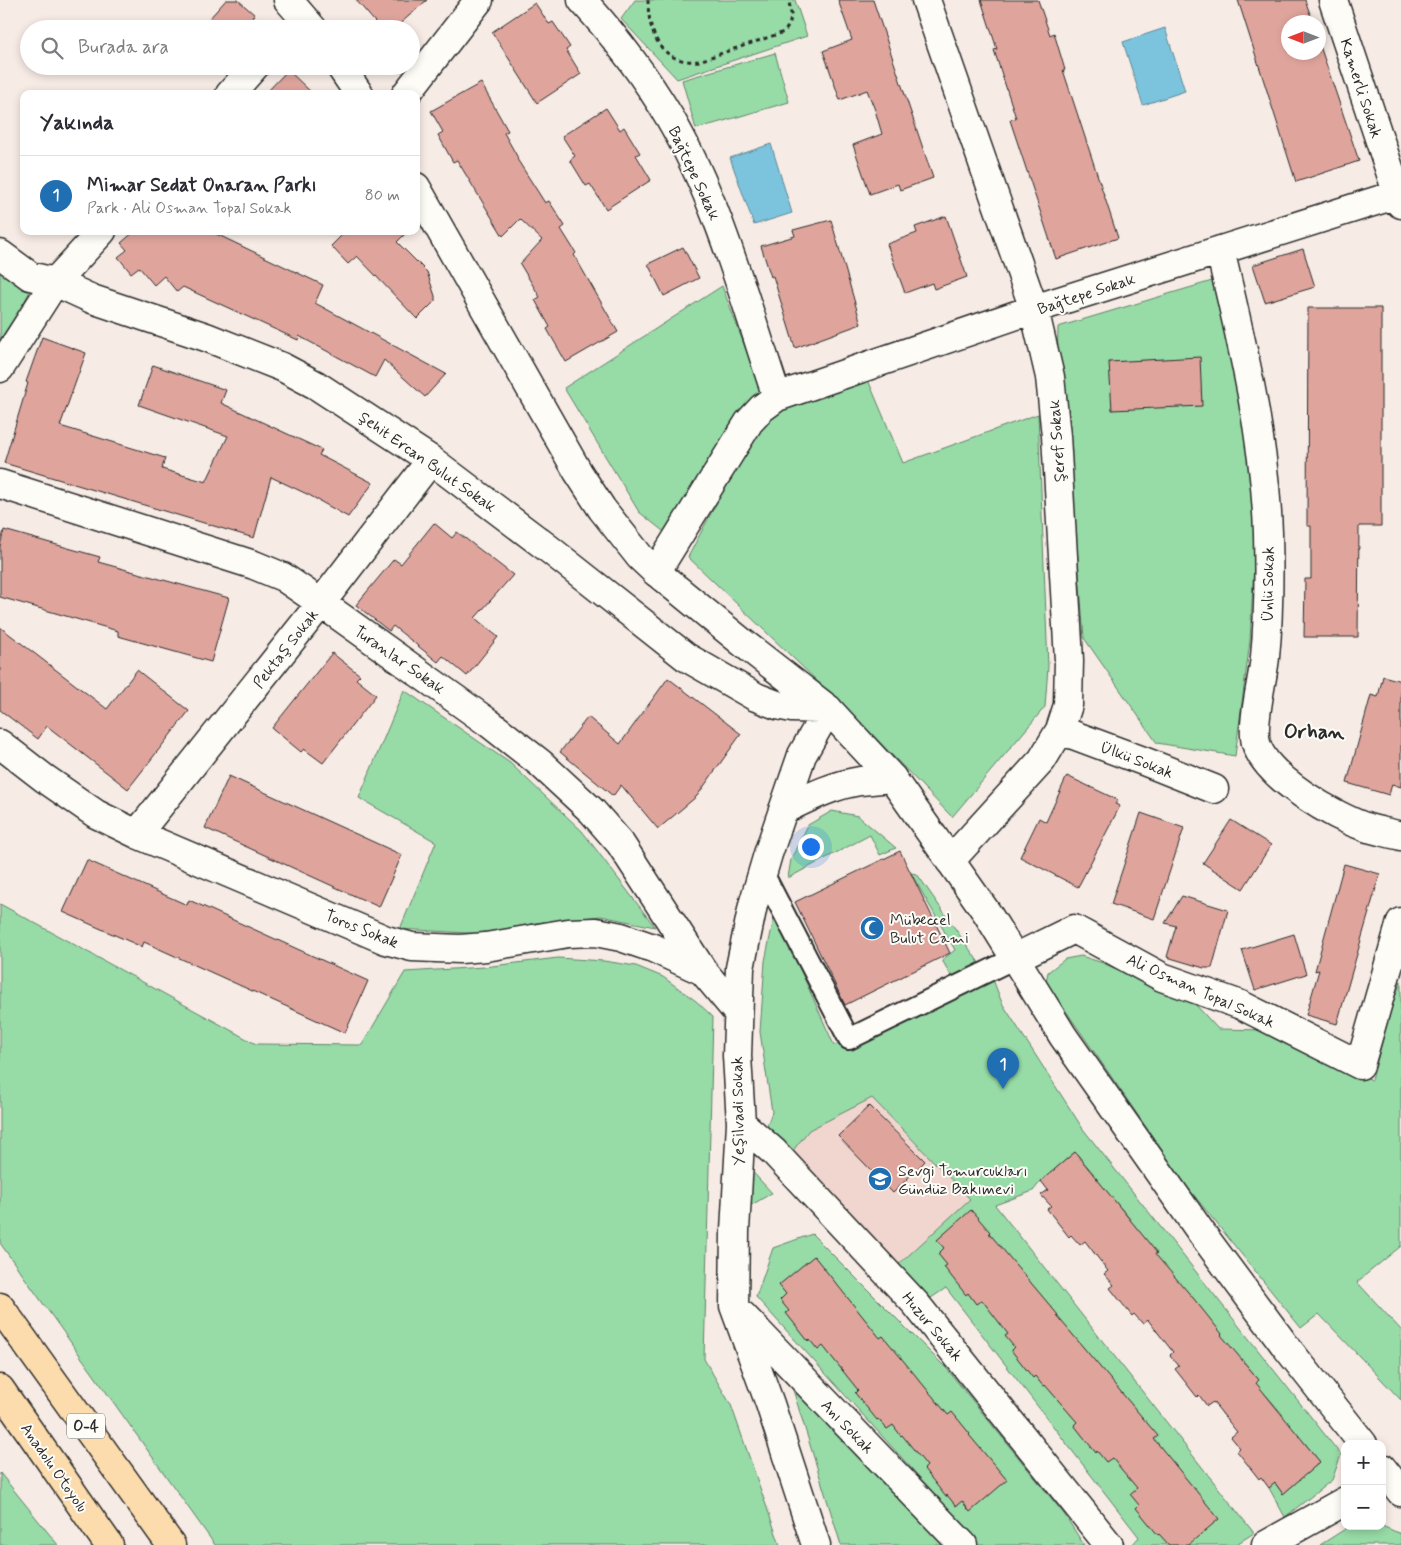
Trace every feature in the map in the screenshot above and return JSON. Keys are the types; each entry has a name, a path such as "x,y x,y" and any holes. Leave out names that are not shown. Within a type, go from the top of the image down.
{"highway":[{"name":"O-4","path":"0,1307 171,1545"},
{"name":"Anadolu Otoyolu","path":"0,1388 109,1545"}],"street":[{"path":"409,90 479,0"},
{"name":"Bağtepe Sokak","path":"582,0 601,20 638,69 670,118 686,148 722,232 777,397"},
{"name":"Şeref Sokak","path":"926,0 1034,309 1050,377 1057,446 1069,660 1068,706 1060,730 1042,760 950,861"},
{"name":"Kamerli Sokak","path":"1333,0 1399,199"},
{"path":"234,90 247,75"},
{"path":"346,75 356,90"},
{"path":"420,194 578,472 618,529 640,557 656,572 828,709 892,778 987,913 1063,1036 1203,1235 1284,1344 1360,1440"},
{"name":"Bağtepe Sokak","path":"656,572 749,422 762,408 777,397 1034,309 1220,250 1399,199"},
{"path":"0,368 55,282 98,235"},
{"name":"Ünlü Sokak","path":"1220,250 1242,344 1265,476 1268,532 1268,603 1265,658 1255,728 1256,743 1263,757 1280,776 1308,798 1338,815 1367,828 1401,836"},
{"name":"Şehit Ercan Bulut Sokak","path":"0,254 30,276 55,282 92,299 206,338 282,367 316,385 431,460 550,549 686,657 756,697 777,706 828,709"},
{"name":"Pektaş Sokak","path":"137,834 321,603 431,460"},
{"name":"Turanlar Sokak","path":"0,484 254,564 283,577 321,603 489,723 540,763 592,811 620,843 703,971"},
{"name":"Yeşilvadi Sokak","path":"816,1545 770,1404 734,1306 735,1231 741,1123 736,1056 740,968 762,873 802,755 828,709"},
{"name":"Ülkü Sokak","path":"1060,730 1214,789"},
{"name":"Toros Sokak","path":"0,744 44,778 96,814 137,834 386,940 412,947 460,949 486,947 568,932 596,932 621,937 653,948 703,971 738,1013"},
{"path":"783,810 817,794 838,787 859,781 892,778"},
{"path":"762,873 850,1039 1015,958"},
{"name":"Ali Osman Topal Sokak","path":"1015,958 1074,929 1162,977 1241,1005 1360,1065 1401,922"},
{"name":"Huzur Sokak","path":"741,1123 774,1152 916,1304 1108,1545"},
{"name":"Anı Sokak","path":"734,1306 962,1545"},
{"path":"1279,1542 1341,1503"}],"path":[{"path":"648,0 648,16 658,43 676,59 688,62 700,61 784,32 789,27 792,19 788,0"}],"shaded area":[{"name":"Sevgi Tomurcukları Gündüz Bakımevi","path":"872,1098 971,1200 899,1263 787,1158 809,1130"}],"green space":[{"path":"635,0 795,0 807,36 677,79 621,19"},
{"path":"775,53 789,102 696,129 682,80"},
{"path":"0,269 30,291 0,348"},
{"path":"1212,281 1245,415 1257,508 1250,641 1235,756 1157,743 1084,638 1066,406 1057,365 1058,327"},
{"path":"722,286 762,392 668,535 639,512 564,388"},
{"path":"868,380 903,463 1038,414 1048,667 1045,707 952,817 867,729 688,557 738,462 754,437 776,415 792,405"},
{"path":"404,690 510,763 582,831 655,927 601,916 535,923 484,934 400,929 436,842 359,798"},
{"path":"832,811 858,816 896,848 880,855 870,835 788,878 791,859 808,825"},
{"path":"911,873 917,874 982,967 953,979 942,960 955,950"},
{"path":"0,904 256,1044 362,1045 405,972 484,967 558,958 604,961 636,966 663,977 696,1001 713,1017 704,1359 731,1405 780,1545 215,1545 0,1243"},
{"path":"775,913 834,1045 992,977 1002,1003 1083,1129 1341,1455 1332,1480 1285,1517 1269,1488 1275,1483 1283,1494 1320,1462 1303,1441 1274,1424 1284,1416 1265,1394 1230,1423 1221,1412 1259,1380 1242,1360 1169,1341 1156,1331 1194,1299 1147,1261 1157,1253 1103,1260 1093,1252 1131,1220 1113,1199 1085,1182 1094,1174 1075,1152 1041,1181 1033,1191 995,1205 1254,1533 1235,1545 1132,1545 1139,1537 946,1288 931,1298 898,1265 970,1199 872,1098 809,1130 787,1158 766,1128 772,1112 760,1032 765,961"},
{"path":"1081,956 1103,963 1195,1004 1218,1029 1265,1030 1372,1080 1392,1005 1401,981 1401,1246 1357,1282 1401,1330 1401,1400 1319,1314 1301,1328 1188,1188 1046,982 1048,972 1065,959"},
{"path":"746,1165 772,1193 736,1214"},
{"path":"812,1234 947,1369 1064,1514 1084,1545 976,1545 970,1533 756,1297 773,1248"},
{"path":"789,1377 953,1545 841,1545"},
{"path":"0,1473 58,1545 0,1545"},
{"path":"1386,1528 1401,1534 1401,1545 1320,1545 1344,1530 1386,1530"}],"water":[{"path":"1165,28 1185,91 1143,105 1123,42"},
{"path":"771,144 792,213 754,225 730,158"}],"building":[{"path":"226,0 238,0 255,15 251,20 208,20"},
{"path":"356,0 427,0 404,20 373,20"},
{"path":"838,0 873,0 933,178 900,190 898,184 870,194 853,145 882,134 875,110 867,90 840,100 823,51 852,40"},
{"path":"981,0 1038,0 1050,35 1054,33 1065,70 1063,70 1118,238 1056,259 1010,120 1016,118 994,50 997,49"},
{"path":"1238,0 1305,0 1310,15 1281,15 1281,60 1325,60 1359,161 1296,182"},
{"path":"535,3 549,24 553,22 570,47 566,50 581,74 537,103 492,32"},
{"path":"283,75 293,75 309,90 269,90"},
{"path":"481,83 508,131 504,133 517,159 545,203 549,201 565,226 561,229 576,253 574,255 618,332 566,362 547,329 550,327 535,300 540,297 520,264 542,240 520,219 503,236 457,160 453,162 438,135 443,132 431,111"},
{"path":"606,108 620,130 624,127 640,153 636,155 651,180 606,209 590,184 586,186 570,160 575,156 562,136"},
{"path":"946,216 967,277 934,289 932,283 905,293 887,244 917,233 915,227"},
{"path":"831,220 861,324 795,348 773,276 771,277 761,246 795,236 793,230"},
{"path":"130,235 218,235 323,285 315,303 446,374 425,397 384,360 375,377 299,336 298,340 183,287 177,292 164,276 154,285 139,267 131,273 118,257 127,250 121,243"},
{"path":"342,235 404,235 397,242 427,272 435,301 417,319 357,256 348,264 331,246"},
{"path":"683,247 699,278 664,296 648,264"},
{"path":"1303,249 1315,287 1265,302 1253,265"},
{"path":"1308,308 1381,308 1381,526 1359,526 1358,637 1304,637 1305,579 1311,579 1311,526 1307,526"},
{"path":"42,337 86,353 60,426 165,458 162,469 206,482 228,436 139,405 153,365 226,390 221,403 322,450 319,455 373,483 348,517 309,495 271,477 254,538 4,463 28,383 26,382"},
{"path":"1200,357 1202,406 1112,410 1109,362"},
{"path":"434,523 452,538 457,532 513,575 475,618 498,637 467,676 443,656 438,662 393,626 389,631 356,605 394,559 401,564"},
{"path":"4,530 100,557 98,562 229,598 211,662 118,636 118,631 0,597 0,546"},
{"path":"0,627 107,709 137,670 189,711 128,789 47,726 38,739 0,710"},
{"path":"332,653 360,675 356,679 376,695 323,763 304,749 301,752 272,728"},
{"path":"1383,676 1401,681 1401,787 1392,784 1389,795 1347,783 1371,695 1378,697"},
{"path":"668,678 741,734 697,796 658,829 621,785 613,796 560,752 588,717 620,744"},
{"path":"229,776 402,855 379,907 205,828"},
{"path":"1067,776 1118,800 1115,804 1120,806 1078,887 1020,857 1039,818 1046,822"},
{"path":"1141,813 1184,828 1154,919 1111,904"},
{"path":"1231,820 1271,845 1243,889 1203,863"},
{"name":"Mübeccel Bulut Cami","path":"900,851 950,953 845,1005 795,902"},
{"path":"87,860 187,905 189,900 368,981 345,1033 144,942 142,947 63,912"},
{"path":"1344,864 1380,874 1337,1024 1306,1015 1319,970 1315,971"},
{"path":"1182,896 1228,910 1212,968 1204,968 1167,957 1176,926 1165,923"},
{"path":"1294,934 1306,974 1255,990 1242,950"},
{"name":"Sevgi Tomurcukları Gündüz Bakımevi","path":"869,1106 925,1161 893,1193 838,1136"},
{"path":"1075,1152 1157,1253 1155,1254 1259,1380 1256,1383 1320,1462 1283,1494 1275,1483 1269,1488 1261,1477 1259,1479 1237,1451 1240,1448 1231,1437 1237,1432 1213,1402 1207,1406 1199,1395 1197,1397 1175,1369 1179,1366 1170,1355 1173,1352 1148,1320 1143,1324 1134,1314 1132,1316 1110,1288 1114,1285 1104,1274 1108,1271 1085,1241 1080,1245 1071,1235 1069,1237 1047,1209 1051,1206 1041,1195 1048,1190 1041,1181"},
{"path":"971,1210 1158,1436 1154,1439 1219,1519 1188,1545 1169,1545 1158,1535 1136,1508 1139,1505 1130,1494 1137,1488 1112,1458 1106,1462 1097,1451 1096,1453 1074,1425 1077,1422 1045,1385 1043,1386 1035,1376 1033,1378 1011,1350 1014,1347 1005,1336 1008,1334 982,1300 976,1304 968,1293 966,1295 944,1267 947,1265 938,1254 944,1248 937,1240"},
{"path":"814,1256 880,1338 883,1336 948,1415 952,1412 1007,1480 970,1512 962,1501 956,1506 947,1495 946,1497 924,1469 927,1466 902,1435 893,1425 887,1429 877,1420 855,1393 858,1390 823,1346 818,1350 809,1339 808,1341 786,1313 789,1311 780,1300 786,1294 779,1285"}],"place":[{"name":"Mübeccel Bulut Cami","path":"872,928"},
{"name":"Mimar Sedat Onaran Parkı","path":"1003,1089"},
{"name":"Sevgi Tomurcukları Gündüz Bakımevi","path":"880,1179"}],"district":[{"name":"Orhan","path":"1314,731"}]}
